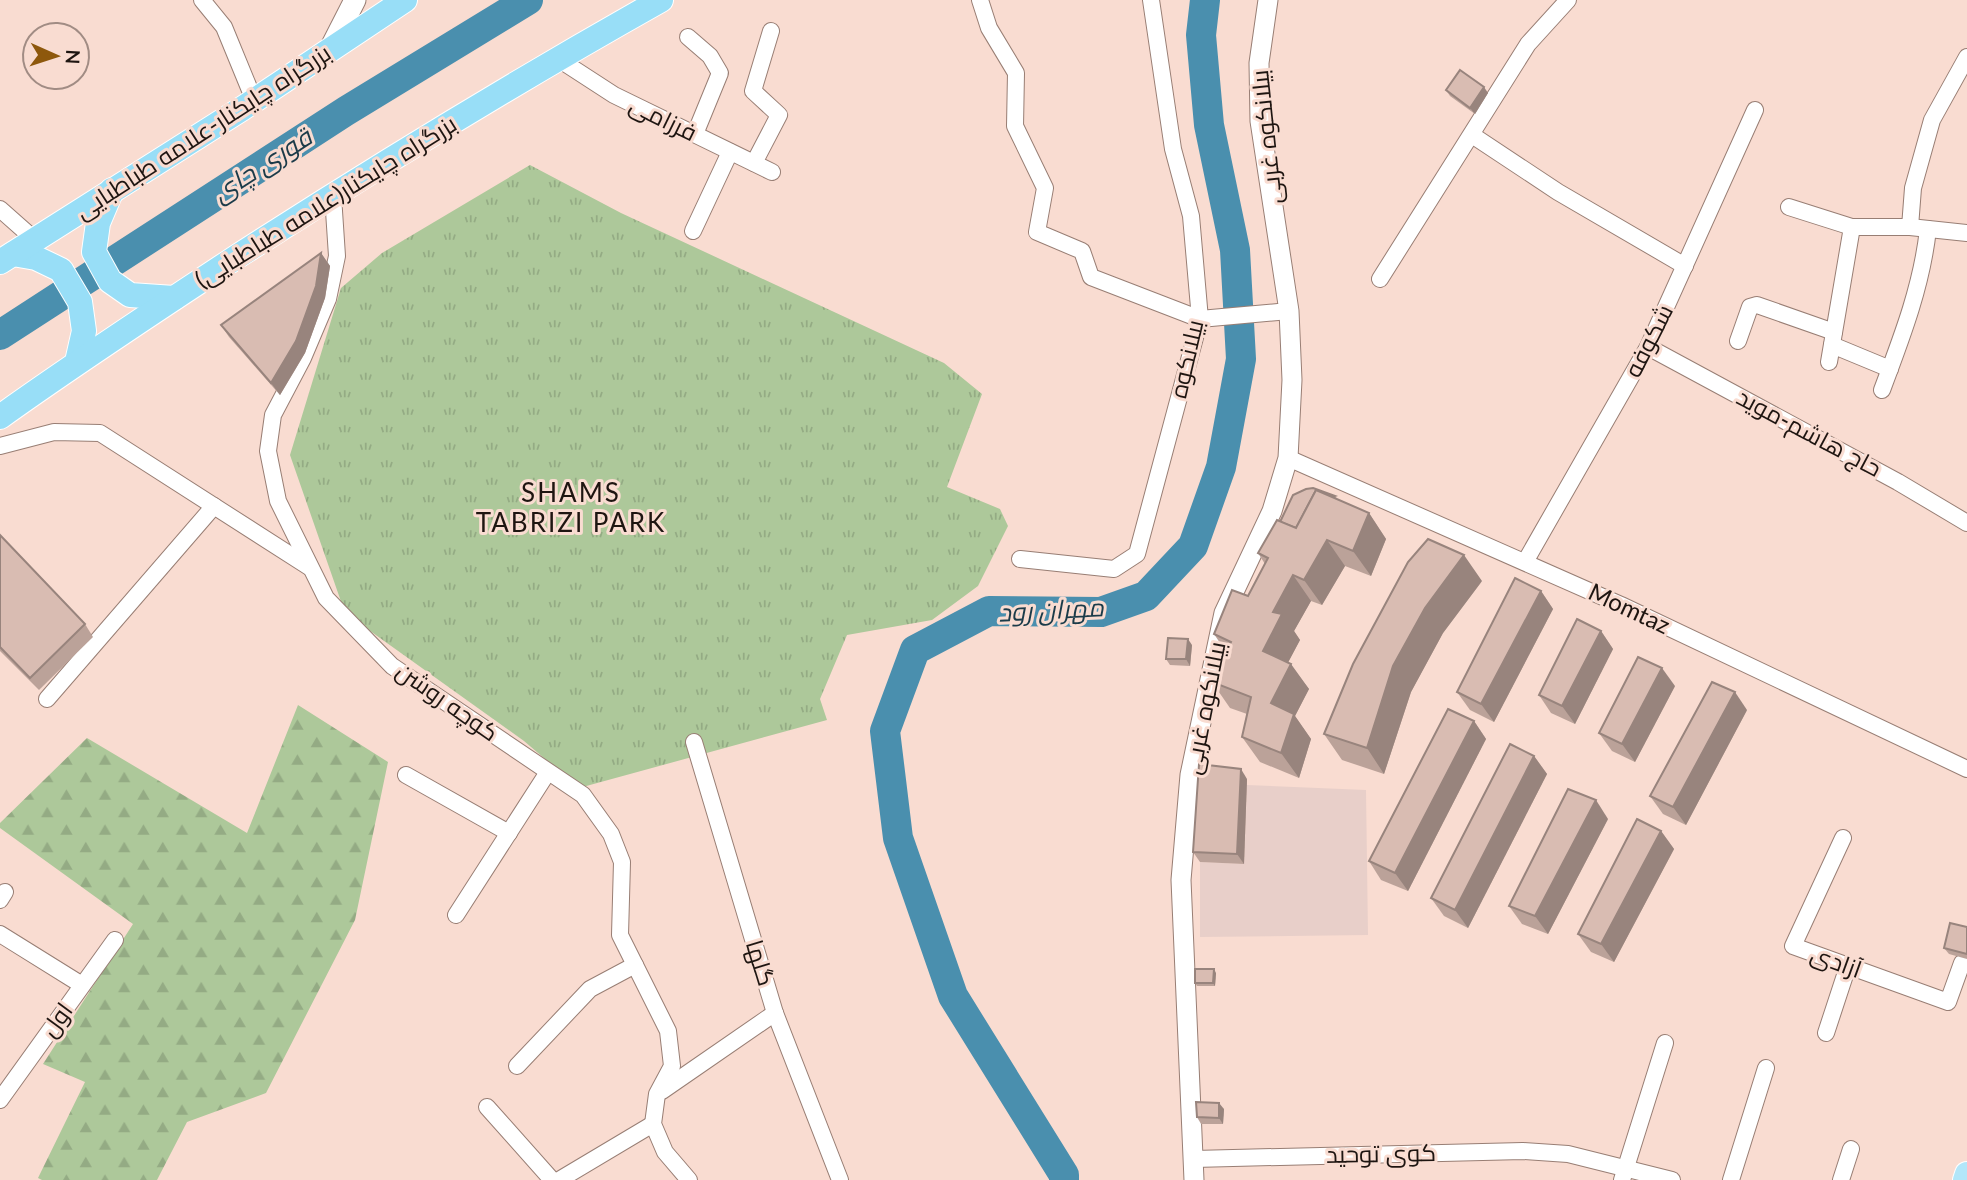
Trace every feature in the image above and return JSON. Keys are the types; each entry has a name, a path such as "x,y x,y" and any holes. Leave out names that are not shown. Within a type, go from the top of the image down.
{"highway":[{"name":"بزرگراه چایکنار-علامه طباطبایی","path":"6,258 405,0"},
{"name":"بزرگراه چایکنار(علامه طباطبایی)","path":"0,417 77,362 333,196 557,58 661,0"},
{"path":"112,190 98,223 94,252 110,281 130,295 174,298"},
{"path":"6,258 36,258 61,270 80,302 84,331 77,362"}],"main road":[{"path":"329,51 355,0"},
{"path":"1965,1180 1967,1174"}],"street":[{"path":"202,0 224,27 254,100"},
{"path":"980,0 989,28 1016,73 1015,126 1045,188 1037,232 1082,251 1091,277 1200,319 1289,311"},
{"name":"بیلانکوه","path":"1020,559 1114,569 1137,554 1200,319 1191,216 1173,149 1151,0"},
{"name":"بیلانکوه غربی","path":"1194,1180 1181,880 1191,775 1224,613 1272,511 1288,458 1292,380 1289,311 1260,121 1259,63 1268,0"},
{"path":"1380,279 1528,44 1568,0"},
{"path":"754,163 779,115 753,91 771,31"},
{"path":"688,37 710,56 720,73 695,134"},
{"path":"1910,227 1913,188 1932,120 1967,57"},
{"name":"فرزامی","path":"557,58 614,95 772,172"},
{"name":"شکوفه","path":"1525,562 1648,347 1755,110"},
{"path":"1472,135 1558,192 1685,266"},
{"path":"693,231 730,152"},
{"name":"کوچه روشن","path":"333,196 337,256 328,299 303,358 273,415 268,451 278,501 326,598 392,666 583,795 611,834 622,862 620,935 668,1031 672,1066 657,1094 653,1124"},
{"path":"1789,207 1852,227 1910,227 1967,233"},
{"path":"0,209 35,240"},
{"path":"1832,346 1852,227"},
{"path":"1882,390 1925,264 1928,229"},
{"path":"1738,341 1750,307 1757,305 1832,346 1890,369"},
{"name":"حاج هاشم-موید","path":"1648,347 1898,482 1967,523"},
{"path":"0,446 54,432 100,433 312,569"},
{"name":"Momtaz","path":"1288,458 1621,605 1967,769"},
{"path":"47,699 214,506"},
{"name":"گلها","path":"694,742 775,1013 840,1180"},
{"path":"456,915 548,772"},
{"path":"406,775 509,833"},
{"name":"آزادی","path":"1843,838 1793,946 1948,1002 1962,963 1967,965"},
{"path":"0,934 82,985"},
{"name":"اول","path":"0,1100 115,940"},
{"path":"517,1066 590,989 635,965"},
{"path":"1826,1033 1848,966"},
{"path":"657,1094 775,1013"},
{"path":"1623,1174 1665,1043"},
{"path":"1731,1180 1766,1068"},
{"path":"487,1107 552,1180"},
{"path":"559,1180 653,1124 665,1152 689,1180"},
{"path":"1840,1180 1851,1149"},
{"name":"کوی توحید","path":"1194,1159 1523,1151 1568,1154 1623,1174 1672,1180"}],"shaded area":[{"path":"1247,785 1366,790 1368,935 1200,937 1200,862 1244,864"}],"green space":[{"name":"SHAMS TABRIZI PARK","path":"530,165 621,213 944,363 982,394 947,487 1000,509 1008,526 978,586 932,620 847,635 820,699 827,720 579,788 524,741 345,613 290,455 341,288 382,253"},
{"path":"298,705 388,762 355,920 266,1093 187,1122 157,1180 38,1178 85,1082 43,1064 133,924 0,828 0,823 87,738 247,833"}],"building":[{"path":"1460,70 1484,87 1470,108 1446,90"},
{"path":"321,253 316,286 296,341 271,383 221,325"},
{"path":"1313,488 1335,496 1316,490 1296,528 1280,522 1293,495"},
{"path":"1316,490 1369,513 1353,551 1327,540 1304,580 1293,575 1273,612 1282,614 1263,651 1291,664 1271,703 1294,714 1281,753 1242,737 1251,697 1212,682 1231,642 1214,634 1232,590 1248,596 1268,558 1258,553 1277,520 1296,528"},
{"path":"0,535 85,624 30,678 0,647"},
{"path":"1428,539 1464,555 1425,608 1393,666 1367,748 1324,734 1353,664 1408,562"},
{"path":"1515,578 1541,591 1481,704 1457,692"},
{"path":"1577,619 1601,631 1562,706 1539,695"},
{"path":"1168,638 1188,639 1186,659 1166,659"},
{"path":"1638,657 1662,668 1622,744 1599,733"},
{"path":"1712,682 1735,692 1673,807 1650,796"},
{"path":"1448,709 1474,721 1395,873 1369,861"},
{"path":"1510,744 1534,756 1455,910 1431,898"},
{"path":"1199,764 1241,769 1237,854 1193,852"},
{"path":"1568,789 1596,800 1535,916 1509,906"},
{"path":"1637,819 1661,831 1601,944 1578,934"},
{"path":"1950,923 1967,927 1967,954 1944,948"},
{"path":"1195,969 1214,969 1213,983 1195,983"},
{"path":"1196,1102 1219,1103 1219,1118 1197,1117"}],"waterway":[{"name":"قوری چای","path":"0,335 346,111 528,0"},
{"name":"مهران رود","path":"1064,1180 1064,1175 953,996 898,838 885,731 915,650 989,611 1101,612 1146,596 1193,546 1221,467 1241,359 1235,250 1209,125 1201,35 1205,0"}],"district":[{"name":"SHAMS TABRIZI PARK","path":"571,508"}]}
